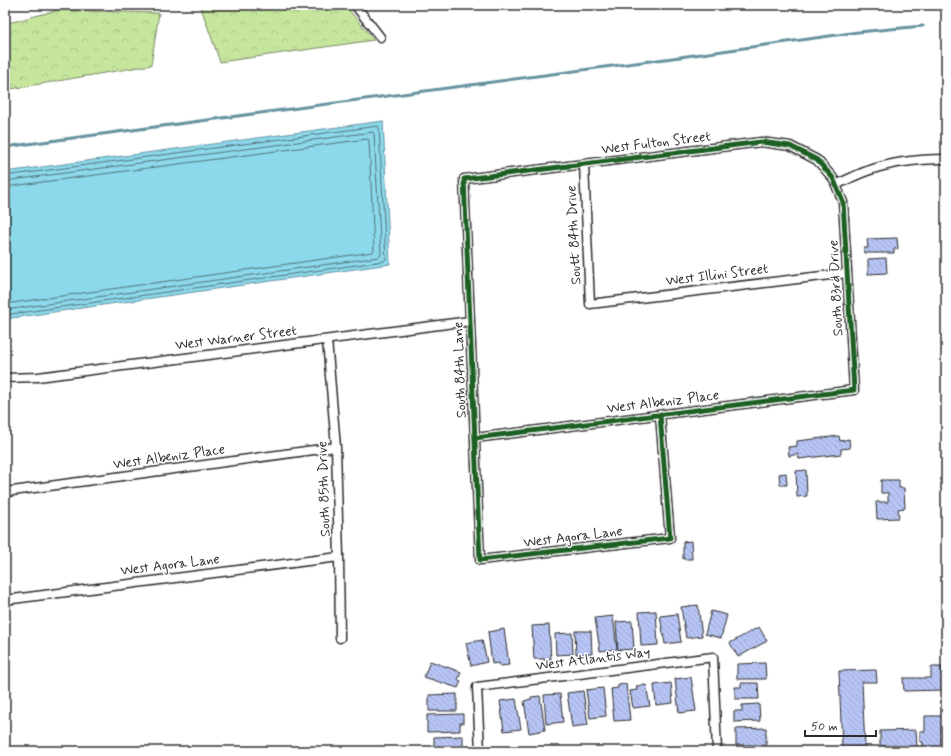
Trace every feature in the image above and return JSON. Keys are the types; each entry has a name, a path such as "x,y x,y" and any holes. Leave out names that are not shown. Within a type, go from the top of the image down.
{"street":[{"path":"355,5 380,37"},
{"name":"West Fulton Street","path":"464,179 761,142 790,146 816,160 833,178 836,185"},
{"path":"836,185 867,171 893,164 927,159 946,159"},
{"name":"Soutt 84th Drive","path":"584,164 590,304"},
{"name":"South 84th Lane","path":"464,179 480,560"},
{"name":"South 83rd Drive","path":"836,185 843,202 854,390"},
{"name":"West Illini Street","path":"590,304 847,273"},
{"name":"West Warner Street","path":"5,378 38,377 470,321"},
{"name":"South 85th Drive","path":"327,340 336,448 340,638"},
{"name":"West Albeniz Place","path":"475,438 854,390"},
{"name":"West Agora Lane","path":"480,560 670,538 660,415"},
{"name":"West Albeniz Place","path":"5,492 336,448"},
{"name":"West Agora Lane","path":"5,600 339,557"},
{"name":"West Atlantis Way","path":"480,751 477,687 713,658 717,751"}],"green space":[{"path":"200,5 345,5 374,40 220,62"},
{"path":"58,10 159,13 151,65 5,90 5,24"}],"water":[{"path":"383,121 390,264 5,319 5,172"}],"building":[{"path":"897,238 898,249 894,249 894,253 864,253 864,248 868,248 867,239"},
{"path":"886,258 887,273 868,274 868,259"},
{"path":"839,436 840,441 849,439 850,448 841,449 841,454 799,459 798,454 789,456 788,447 797,446 797,441"},
{"path":"806,470 807,496 797,497 796,471"},
{"path":"786,473 787,485 780,485 779,474"},
{"path":"881,480 899,480 899,488 904,488 905,508 898,509 899,518 877,519 876,502 888,502 888,493 881,493"},
{"path":"691,541 692,559 683,559 683,542"},
{"path":"698,605 702,636 686,638 681,607"},
{"path":"656,611 658,645 641,646 639,612"},
{"path":"711,611 727,615 721,638 705,634"},
{"path":"677,614 681,642 665,644 660,616"},
{"path":"613,616 617,649 600,651 595,618"},
{"path":"632,621 634,649 618,650 616,622"},
{"path":"549,625 551,660 534,659 532,626"},
{"path":"759,627 767,641 738,657 730,643"},
{"path":"504,629 509,665 500,666 499,663 492,664 488,632"},
{"path":"575,631 591,631 592,654 576,654"},
{"path":"572,633 573,654 556,655 555,634"},
{"path":"482,640 487,662 471,666 466,643"},
{"path":"430,661 461,672 458,680 461,681 458,688 424,677"},
{"path":"765,663 766,679 737,679 737,664"},
{"path":"931,667 942,667 942,690 904,691 903,678 931,678"},
{"path":"876,670 877,682 862,682 865,747 842,748 839,671"},
{"path":"691,677 696,711 679,713 675,679"},
{"path":"671,683 673,703 656,705 654,685"},
{"path":"741,683 758,683 759,699 735,699 735,687 741,687"},
{"path":"626,684 630,720 614,721 611,689 618,688 618,685"},
{"path":"646,685 650,706 633,708 630,691 637,690 636,686"},
{"path":"603,688 606,716 590,718 586,690"},
{"path":"583,691 588,725 572,727 567,693"},
{"path":"457,694 457,711 429,711 429,695"},
{"path":"560,694 563,722 546,724 544,695"},
{"path":"540,696 545,730 529,733 524,701 531,699 531,697"},
{"path":"516,699 521,729 504,731 500,701"},
{"path":"759,704 760,721 734,722 734,711 742,711 742,705"},
{"path":"463,714 463,723 460,723 460,731 427,732 427,715"},
{"path":"925,716 945,716 945,751 923,751 923,742 920,742 920,731 925,731"},
{"path":"766,728 766,745 736,745 736,729"},
{"path":"916,730 917,747 905,748 905,746 880,746 880,731"},
{"path":"463,736 463,751 434,751 434,737"},
{"path":"737,748 771,748 771,751 737,751"}],"waterway":[{"path":"5,147 858,32 923,26"}],"cycle path":[{"path":"475,438 854,390 843,202 833,178 817,160 790,146 761,142 464,179 480,560 670,538 660,415"}]}
